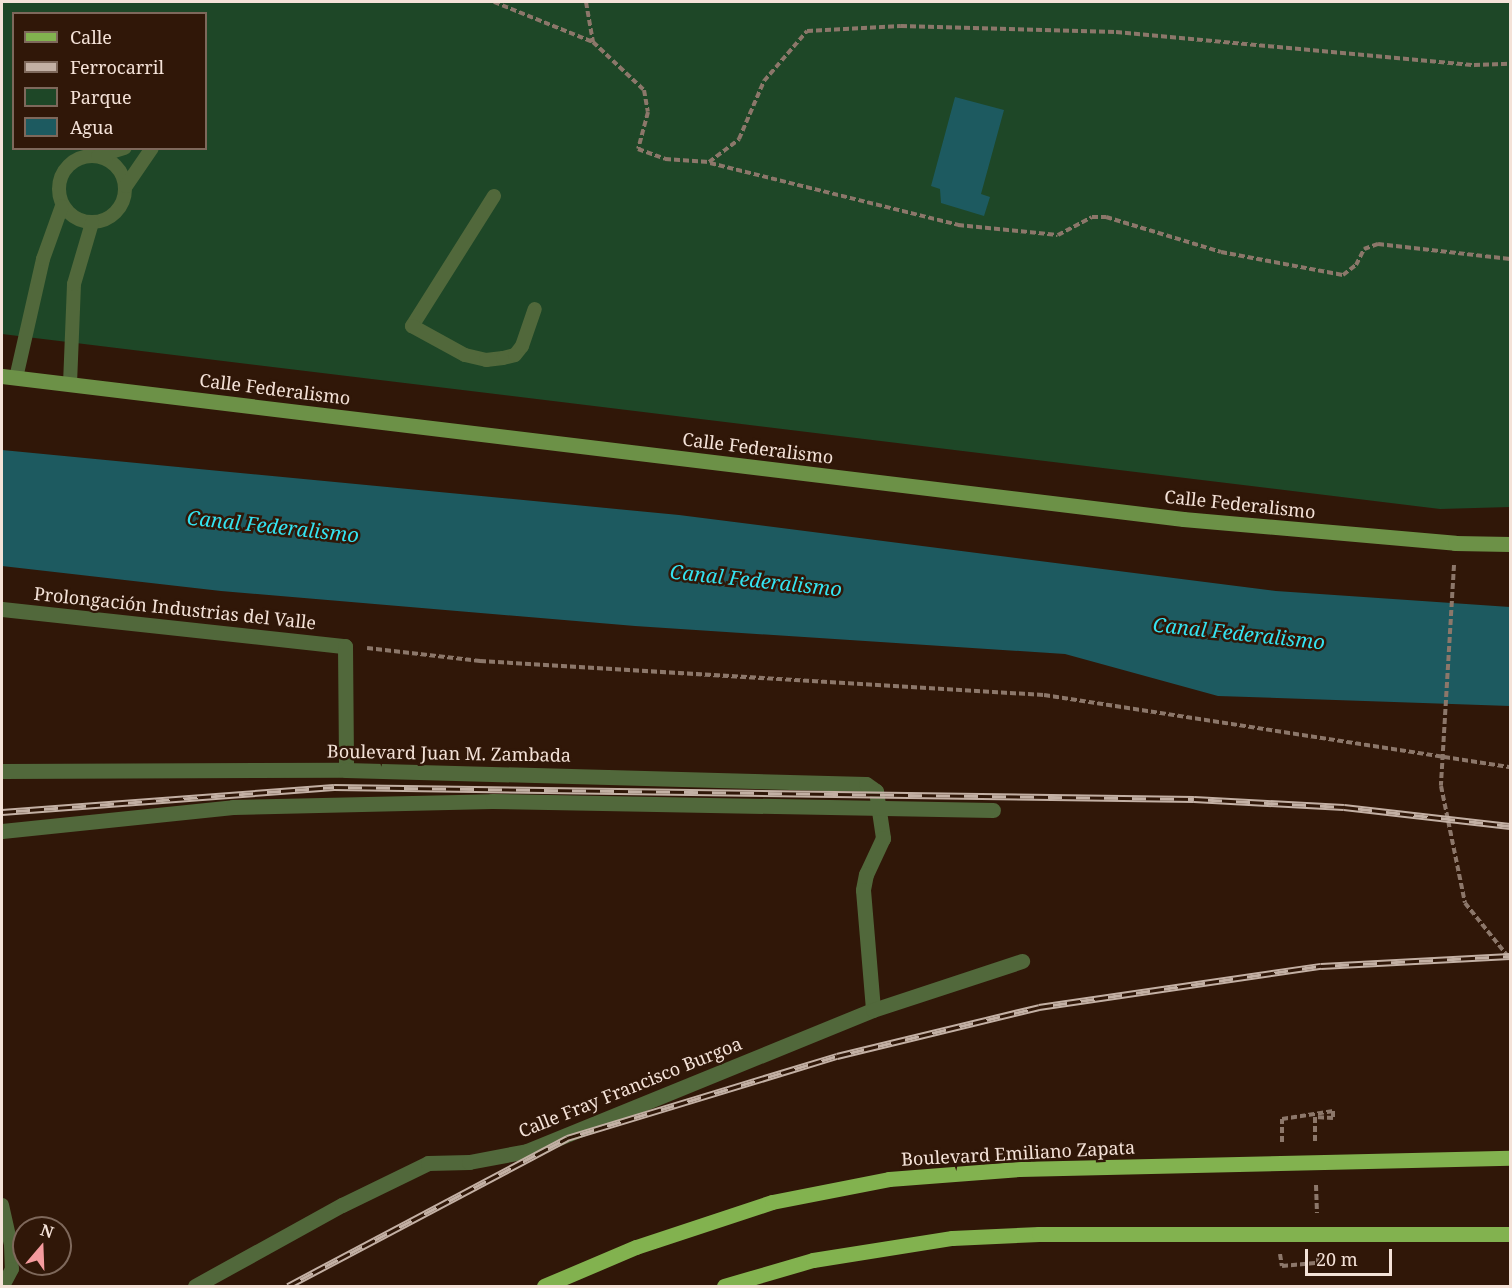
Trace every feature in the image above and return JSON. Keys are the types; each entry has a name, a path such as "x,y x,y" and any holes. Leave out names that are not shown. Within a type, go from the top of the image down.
{"main road":[{"name":"Calle Federalismo","path":"9,377 1183,519 1444,542 1510,544"},
{"name":"Boulevard Emiliano Zapata","path":"544,1287 636,1247 772,1202 889,1179 1019,1169 1510,1158"},
{"path":"724,1287 813,1260 952,1238 1039,1234 1510,1234"}],"street":[{"name":"Prolongación Industrias del Valle","path":"2,609 345,646"},
{"path":"345,646 346,770"},
{"name":"Boulevard Juan M. Zambada","path":"2,771 346,770 866,784 876,791 879,807"},
{"path":"2,831 232,807 492,801 993,810"},
{"path":"873,1010 863,890 866,874 883,838 879,807"},
{"name":"Calle Fray Francisco Burgoa","path":"195,1287 342,1205 428,1163 469,1162 527,1151 873,1010 1022,961"}],"lane":[{"path":"118,150 98,156 87,156 67,166 58,186 62,206 71,216 92,223 113,215 120,207 126,186 151,150"},
{"path":"98,156 117,166 126,186"},
{"path":"494,195 412,326 465,354 486,360 503,358 515,355 522,346 535,309"},
{"path":"9,377 43,259 62,206"},
{"path":"70,384 74,284 92,223"},
{"path":"2,1205 11,1245 12,1269 3,1287"}],"path":[{"path":"494,2 593,42 644,90 648,112 638,149 665,159 709,162 958,225 1058,235 1092,217 1106,217 1221,252 1342,275 1356,265 1364,249 1378,244 1510,259"},
{"path":"586,2 593,42"},
{"path":"709,162 738,139 764,81 807,31 901,26 1116,32 1474,65 1510,64"},
{"path":"1454,582 1441,786 1465,903 1510,959"},
{"path":"345,646 480,661 1044,695 1510,767"}],"green space":[{"path":"2,2 1510,2 1510,507 1440,509 2,334"}],"water":[{"path":"955,97 1004,110 981,194 990,197 984,216 941,203 940,189 931,186"},
{"name":"Canal Federalismo","path":"2,450 679,515 1276,591 1510,607 1510,706 1218,696 1065,654 635,626 221,591 2,566"}],"railway":[{"path":"2,812 334,787 1194,799 1344,807 1510,826"},
{"path":"288,1286 567,1138 837,1056 1039,1007 1321,966 1510,956"}]}
